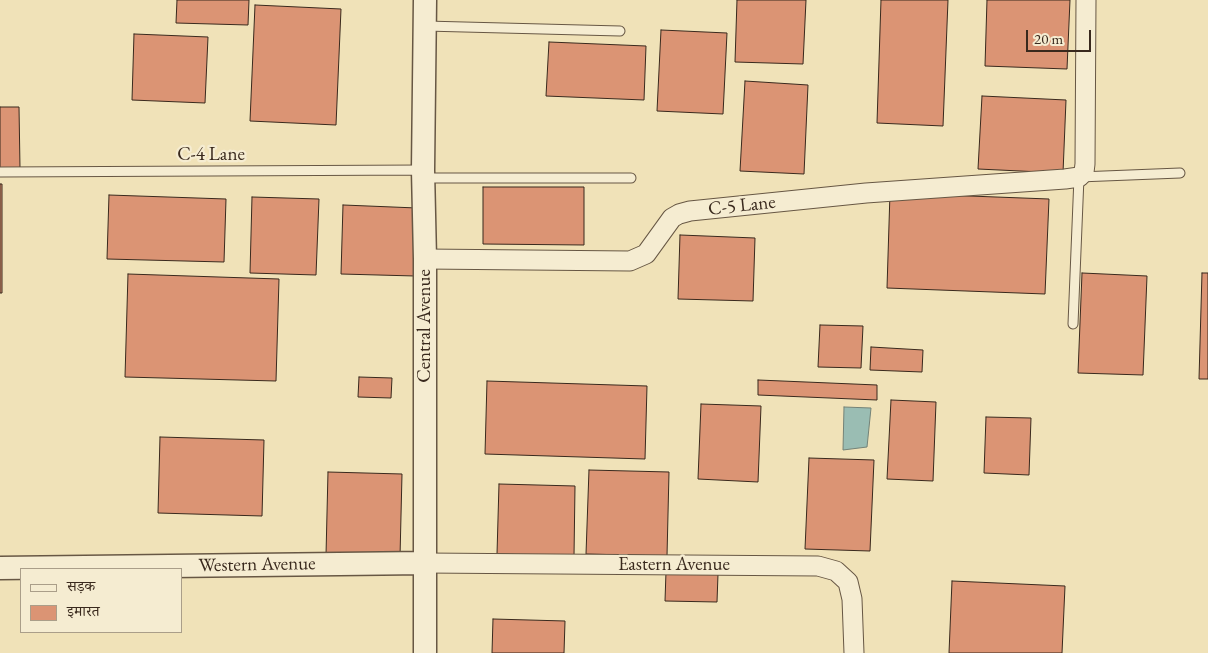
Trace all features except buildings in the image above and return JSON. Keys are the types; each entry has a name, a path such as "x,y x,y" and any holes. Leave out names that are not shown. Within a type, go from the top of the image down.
{"street":[{"name":"Central Avenue","path":"425,0 423,174 425,259 425,653"},
{"path":"1079,177 1084,172 1085,164 1086,0"},
{"name":"C-5 Lane","path":"425,259 630,261 641,258 646,254 672,218 679,214 866,193 1065,180 1079,177"},
{"name":"Western Avenue","path":"0,568 424,564"},
{"name":"Eastern Avenue","path":"424,564 818,566 836,571 848,582 852,599 854,653"}],"lane":[{"path":"425,26 620,31"},
{"name":"C-4 Lane","path":"0,172 423,174 631,178"},
{"name":"C-5 Lane","path":"1079,177 1180,173"},
{"path":"1072,324 1079,177"}],"water":[{"path":"844,407 871,408 867,447 843,450"}]}
